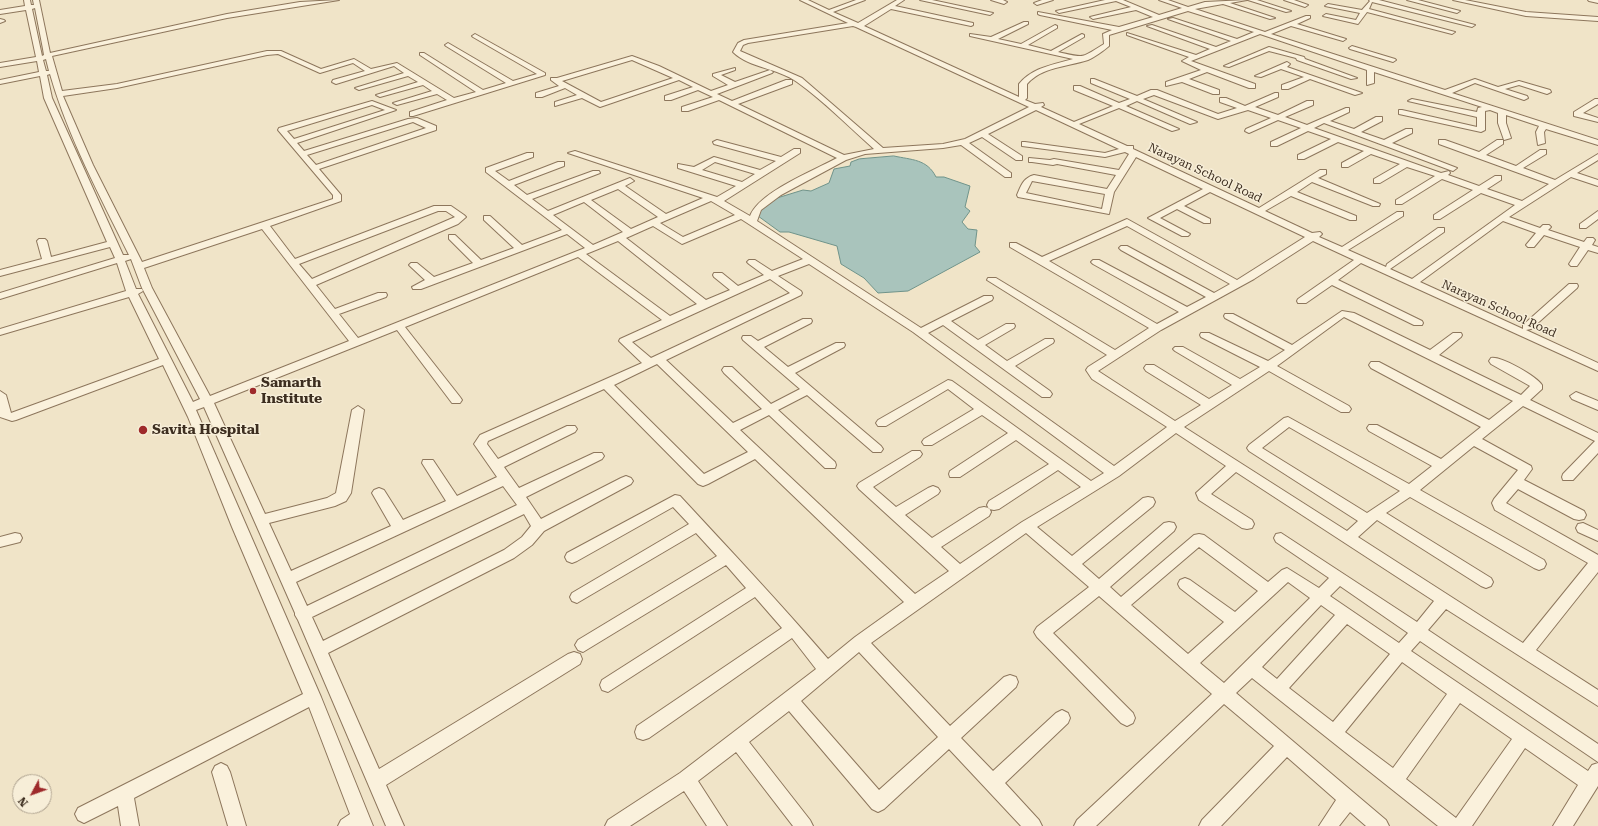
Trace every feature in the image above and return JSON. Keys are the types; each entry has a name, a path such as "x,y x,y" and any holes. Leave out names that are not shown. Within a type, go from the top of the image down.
{"street":[{"path":"27,0 34,4 48,72 48,98 120,259 131,290 190,408 239,527 313,697 358,823"},
{"path":"0,64 45,56 176,27 311,1 336,0"},
{"name":"Narayan School Road","path":"803,0 1038,106 1132,150 1210,189 1315,236 1361,259 1416,281 1598,366"},
{"path":"812,0 857,24 1038,106 1078,122 1132,150 1263,209 1315,236 1347,247 1390,266 1416,281 1527,327 1598,359"},
{"path":"832,10 862,0"},
{"path":"880,150 799,80 784,72 763,65 736,52 740,44 746,41 857,24 902,0"},
{"path":"923,0 990,12"},
{"path":"994,0 1004,2"},
{"path":"1037,3 1050,0"},
{"path":"1044,21 1057,14 1114,0"},
{"path":"1118,0 1159,17"},
{"path":"1162,0 1371,68 1598,138"},
{"path":"1023,98 1023,84 1031,75 1044,69 1082,59 1107,45 1105,35 1129,26 1188,9 1244,0"},
{"path":"1251,0 1288,11"},
{"path":"1287,0 1305,5"},
{"path":"1326,16 1358,22 1372,0 1472,25"},
{"path":"1386,4 1393,0"},
{"path":"1410,0 1457,12"},
{"path":"1456,0 1479,3"},
{"path":"1464,0 1533,15 1598,18"},
{"path":"1591,0 1598,1"},
{"path":"1221,3 1272,18"},
{"path":"0,12 34,4"},
{"path":"1328,6 1365,11 1452,32"},
{"path":"889,7 971,24"},
{"path":"1093,17 1136,8"},
{"path":"1040,13 1057,14 1083,22 1121,30"},
{"path":"1252,86 1185,61 1237,41 1308,17"},
{"path":"1171,19 1237,41"},
{"path":"1397,27 1400,19"},
{"path":"1072,27 1083,22"},
{"path":"993,40 1026,23"},
{"path":"1291,24 1342,39"},
{"path":"1150,26 1216,49"},
{"path":"1022,46 1054,27"},
{"path":"1129,34 1196,57"},
{"path":"972,35 1082,59"},
{"path":"475,36 600,105 679,78"},
{"path":"1052,53 1082,36"},
{"path":"448,45 511,83"},
{"path":"1352,48 1393,60"},
{"path":"1227,66 1269,49 1353,78"},
{"path":"1259,76 1320,51 1383,69 1489,108 1598,143"},
{"path":"59,94 117,86 267,53 279,52 320,71 354,61 370,72"},
{"path":"422,54 482,92"},
{"path":"1383,69 1400,55"},
{"path":"556,81 631,58 734,103 843,158"},
{"path":"336,82 395,64 453,101"},
{"path":"1281,67 1358,93"},
{"path":"1370,83 1371,68"},
{"path":"733,69 715,75 734,85"},
{"path":"1169,84 1207,70"},
{"path":"0,82 48,72"},
{"path":"48,72 59,94 88,166 134,255 146,286 207,401 288,579 302,615 395,826"},
{"path":"712,93 770,72"},
{"path":"359,88 410,73"},
{"path":"413,114 543,74"},
{"path":"1285,88 1310,77"},
{"path":"1182,79 1216,92"},
{"path":"1094,81 1193,122"},
{"path":"1448,92 1475,81 1524,98"},
{"path":"380,95 424,82"},
{"path":"734,103 789,82"},
{"path":"1498,89 1518,83 1547,92"},
{"path":"538,95 565,86"},
{"path":"668,98 700,87"},
{"path":"1077,88 1175,129"},
{"path":"397,103 438,91"},
{"path":"1078,122 1158,92 1220,117 1246,108 1275,95"},
{"path":"558,104 582,96"},
{"path":"686,109 720,97"},
{"path":"1223,100 1307,128 1406,164 1442,175 1523,205"},
{"path":"1412,101 1481,115"},
{"path":"1598,101 1577,114 1598,120"},
{"path":"138,267 332,203 338,199 337,195 291,142 282,131 372,103 392,110 291,142"},
{"path":"1249,132 1310,103"},
{"path":"752,222 758,209 773,196 801,179 843,158 865,152 880,150 943,146 963,142 983,134 1038,106"},
{"path":"1402,112 1481,130 1482,109 1489,108"},
{"path":"1274,144 1346,110"},
{"path":"1480,155 1504,140 1502,112"},
{"path":"1356,131 1379,119"},
{"path":"302,154 410,120 433,128 314,168"},
{"path":"1324,121 1387,142 1454,168 1399,202"},
{"path":"1517,169 1542,147 1540,132 1541,128 1545,126"},
{"path":"1387,142 1409,131"},
{"path":"983,134 1018,158"},
{"path":"1302,157 1337,139"},
{"path":"717,142 782,160"},
{"path":"963,142 1008,174"},
{"path":"1442,142 1556,183"},
{"path":"1025,144 1105,155 1132,150"},
{"path":"1110,192 1034,178 1028,179 1021,195 1106,212 1110,192 1132,150"},
{"path":"190,408 580,254 714,199 743,185 797,151"},
{"path":"1345,165 1370,151"},
{"path":"572,152 714,199 742,215 920,333 1114,473"},
{"path":"530,155 489,170 592,249"},
{"path":"1416,281 1502,218 1598,156"},
{"path":"696,170 714,159 761,173"},
{"path":"1032,160 1053,164 1054,161 1121,173"},
{"path":"508,184 561,164"},
{"path":"1378,181 1406,164"},
{"path":"681,166 743,185"},
{"path":"1263,209 1323,172"},
{"path":"526,198 596,173"},
{"path":"1571,174 1598,183"},
{"path":"1437,217 1498,178"},
{"path":"1312,179 1376,204"},
{"path":"547,214 630,181"},
{"path":"619,186 682,241 742,215"},
{"path":"1185,234 1153,218 1210,189"},
{"path":"1290,192 1354,218"},
{"path":"585,199 630,233"},
{"path":"1177,206 1207,221"},
{"path":"293,263 437,208 448,208 460,217 455,222 309,284"},
{"path":"1347,247 1400,214"},
{"path":"1583,226 1598,214"},
{"path":"486,218 521,249"},
{"path":"1502,218 1588,243 1598,250"},
{"path":"1042,261 1127,222 1237,284"},
{"path":"264,226 356,343"},
{"path":"1532,245 1544,229"},
{"path":"1390,266 1441,230"},
{"path":"417,287 568,231"},
{"path":"1315,236 1237,284 1186,310 1092,370 1096,376 1174,428 1598,699"},
{"path":"452,237 480,264"},
{"path":"620,238 705,305"},
{"path":"42,241 48,261"},
{"path":"0,273 113,243"},
{"path":"1574,264 1588,243"},
{"path":"1013,245 1157,328"},
{"path":"1124,248 1214,297"},
{"path":"580,254 670,321"},
{"path":"0,296 134,255"},
{"path":"1302,301 1361,259"},
{"path":"810,260 771,275 624,341 653,361 732,429 914,603"},
{"path":"539,527 480,444 484,438 606,384 797,293 752,262"},
{"path":"1096,262 1186,310"},
{"path":"414,265 432,282"},
{"path":"718,276 737,290"},
{"path":"992,280 1115,355"},
{"path":"1330,280 1418,323"},
{"path":"0,327 146,286"},
{"path":"1527,327 1573,286"},
{"path":"0,332 131,290"},
{"path":"332,313 382,295"},
{"path":"920,333 988,298"},
{"path":"624,823 686,779 790,700 860,642 914,603 1027,526 1114,473 1174,428 1293,350 1342,314 1345,314 1522,399 1598,438"},
{"path":"1229,316 1293,350"},
{"path":"757,346 807,321"},
{"path":"944,321 1046,394"},
{"path":"399,326 456,400"},
{"path":"977,345 1010,326"},
{"path":"1205,335 1268,366 1345,409"},
{"path":"1431,355 1457,336"},
{"path":"747,338 877,449"},
{"path":"1006,366 1049,341"},
{"path":"787,372 840,345"},
{"path":"1180,349 1241,385"},
{"path":"0,395 5,415 12,417 166,360"},
{"path":"1348,538 1372,517 1411,490 1536,389 1534,382 1494,361"},
{"path":"1375,365 1490,426"},
{"path":"1150,368 1210,405"},
{"path":"728,370 830,465"},
{"path":"606,384 703,481 756,453"},
{"path":"882,423 948,384 1090,487"},
{"path":"732,429 808,390"},
{"path":"1576,396 1598,406"},
{"path":"928,442 983,409"},
{"path":"260,520 330,502 341,497 344,493 358,410"},
{"path":"1486,582 1253,448 1288,421 1539,564"},
{"path":"1373,428 1441,465"},
{"path":"496,466 571,429"},
{"path":"955,474 1016,434"},
{"path":"1472,440 1526,469 1499,503 1500,506 1598,562 1525,652"},
{"path":"1568,477 1598,445"},
{"path":"916,454 864,486 960,572"},
{"path":"517,495 598,456"},
{"path":"428,463 454,503"},
{"path":"931,546 1058,464"},
{"path":"1235,466 1203,493 1204,496 1247,524"},
{"path":"288,579 506,479"},
{"path":"318,651 509,554 527,541 539,527 626,481"},
{"path":"1516,482 1579,514"},
{"path":"895,514 933,491"},
{"path":"379,493 400,528"},
{"path":"572,557 675,500 792,629 827,670"},
{"path":"1072,564 1148,502"},
{"path":"302,615 526,508"},
{"path":"577,597 698,526"},
{"path":"1027,526 1285,747 1349,798 1380,826"},
{"path":"1127,718 1042,632 1099,588 1169,527"},
{"path":"1584,528 1598,536"},
{"path":"0,542 15,538"},
{"path":"1281,538 1598,754"},
{"path":"1120,606 1199,539 1269,591"},
{"path":"583,645 727,557"},
{"path":"1188,664 1287,574 1523,737 1594,777 1562,826"},
{"path":"1083,826 1251,668 1339,577"},
{"path":"1185,584 1235,621"},
{"path":"608,685 756,589"},
{"path":"1334,733 1444,600"},
{"path":"1278,688 1346,614"},
{"path":"643,732 792,629"},
{"path":"860,642 1033,826"},
{"path":"375,782 574,660"},
{"path":"1251,668 1452,826"},
{"path":"790,700 878,803 1010,682"},
{"path":"1394,781 1458,692"},
{"path":"84,814 124,792 313,697"},
{"path":"992,783 1062,718"},
{"path":"1461,826 1523,737"},
{"path":"737,740 804,826"},
{"path":"1208,826 1285,747"},
{"path":"222,772 237,826"},
{"path":"686,779 718,826"},
{"path":"124,792 130,826"},
{"path":"1328,826 1349,798"}],"water":[{"path":"894,156 918,161 928,167 936,177 944,177 970,186 965,207 970,211 962,222 968,229 977,230 975,246 980,252 908,291 878,293 864,278 841,264 837,246 789,232 780,232 758,216 759,209 777,198 803,190 811,191 829,183 834,169 850,166 851,162 859,159"}],"place":[{"name":"Samarth Institute","path":"253,391"},
{"name":"Savita Hospital","path":"143,430"}]}
